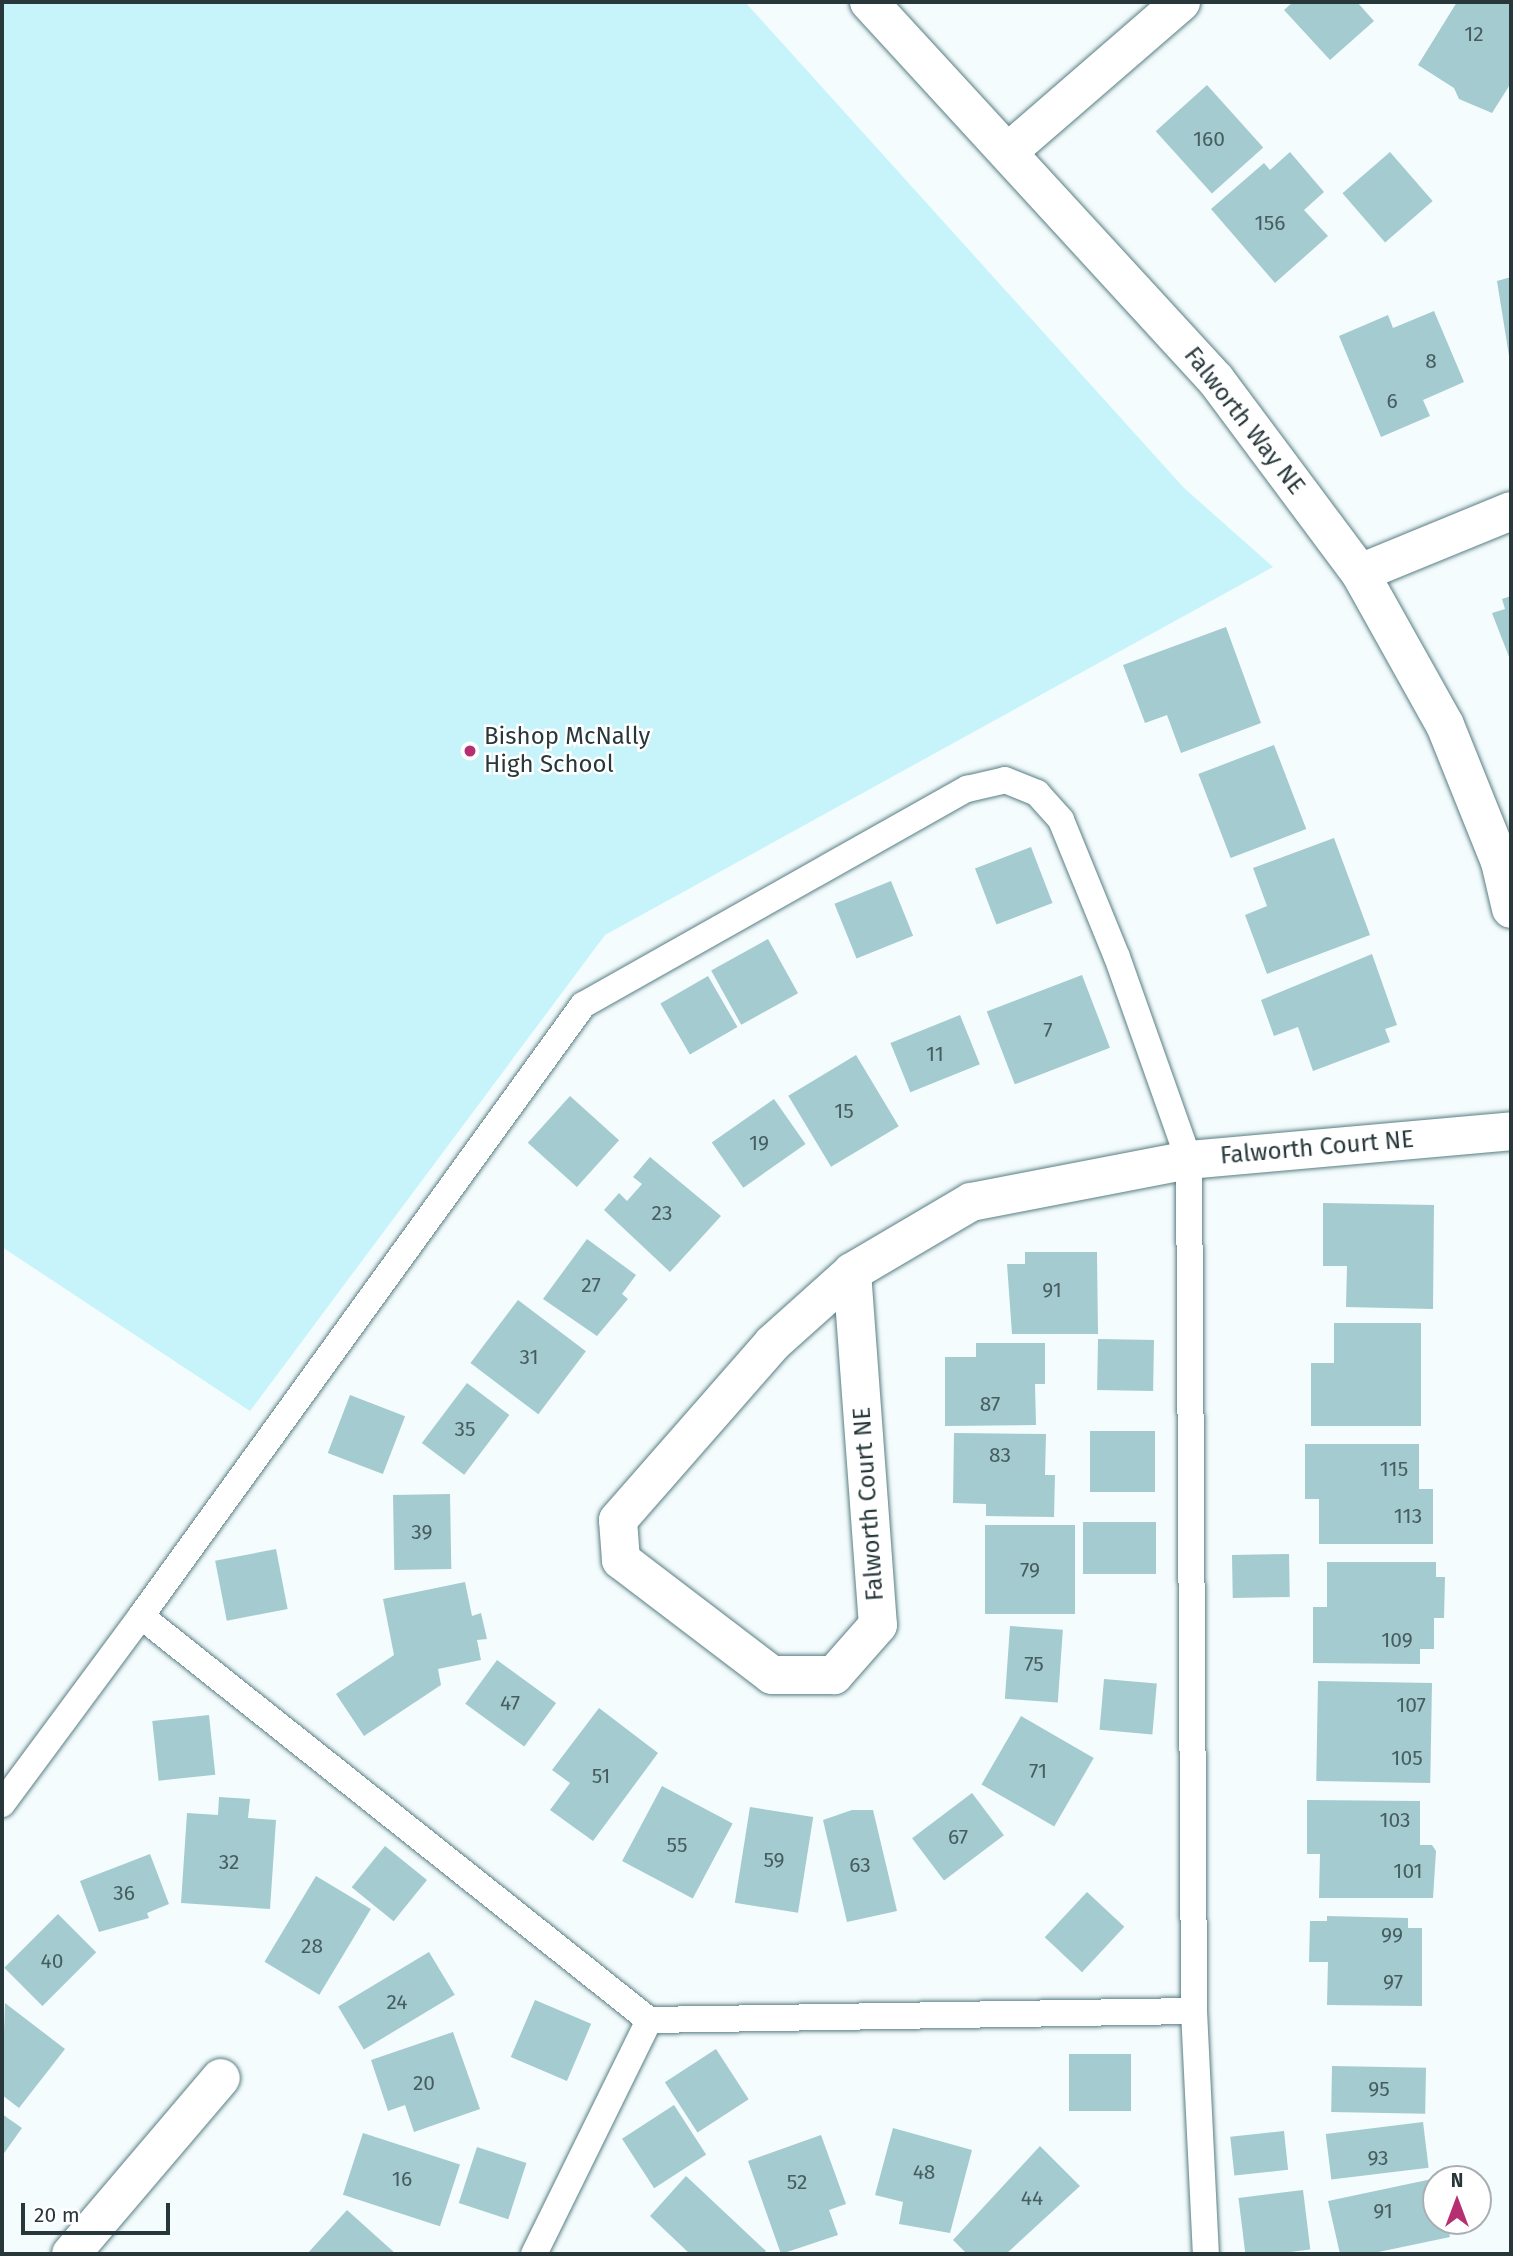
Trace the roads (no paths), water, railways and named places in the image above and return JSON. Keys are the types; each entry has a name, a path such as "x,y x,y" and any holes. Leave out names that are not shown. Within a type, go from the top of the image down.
{"street":[{"name":"Falworth Way NE","path":"869,2 1216,380 1360,573 1445,725 1500,862 1511,909"},
{"path":"1008,152 1181,2"},
{"path":"1360,573 1511,512"},
{"name":"Falworth Court NE","path":"852,1272 878,1625 834,1675 772,1675 621,1560 618,1520 773,1343 852,1272 971,1202 1188,1160 1511,1131"},
{"path":"71,2254 221,2078"}],"lane":[{"path":"2,1804 583,1005 967,789 1005,780 1037,793 1060,820 1118,957 1188,1160 1194,2011 1206,2254"},
{"path":"141,1616 649,2020 1194,2011"},
{"path":"534,2254 649,2020"}],"place":[{"name":"Bishop McNally High School","path":"470,751"}]}
